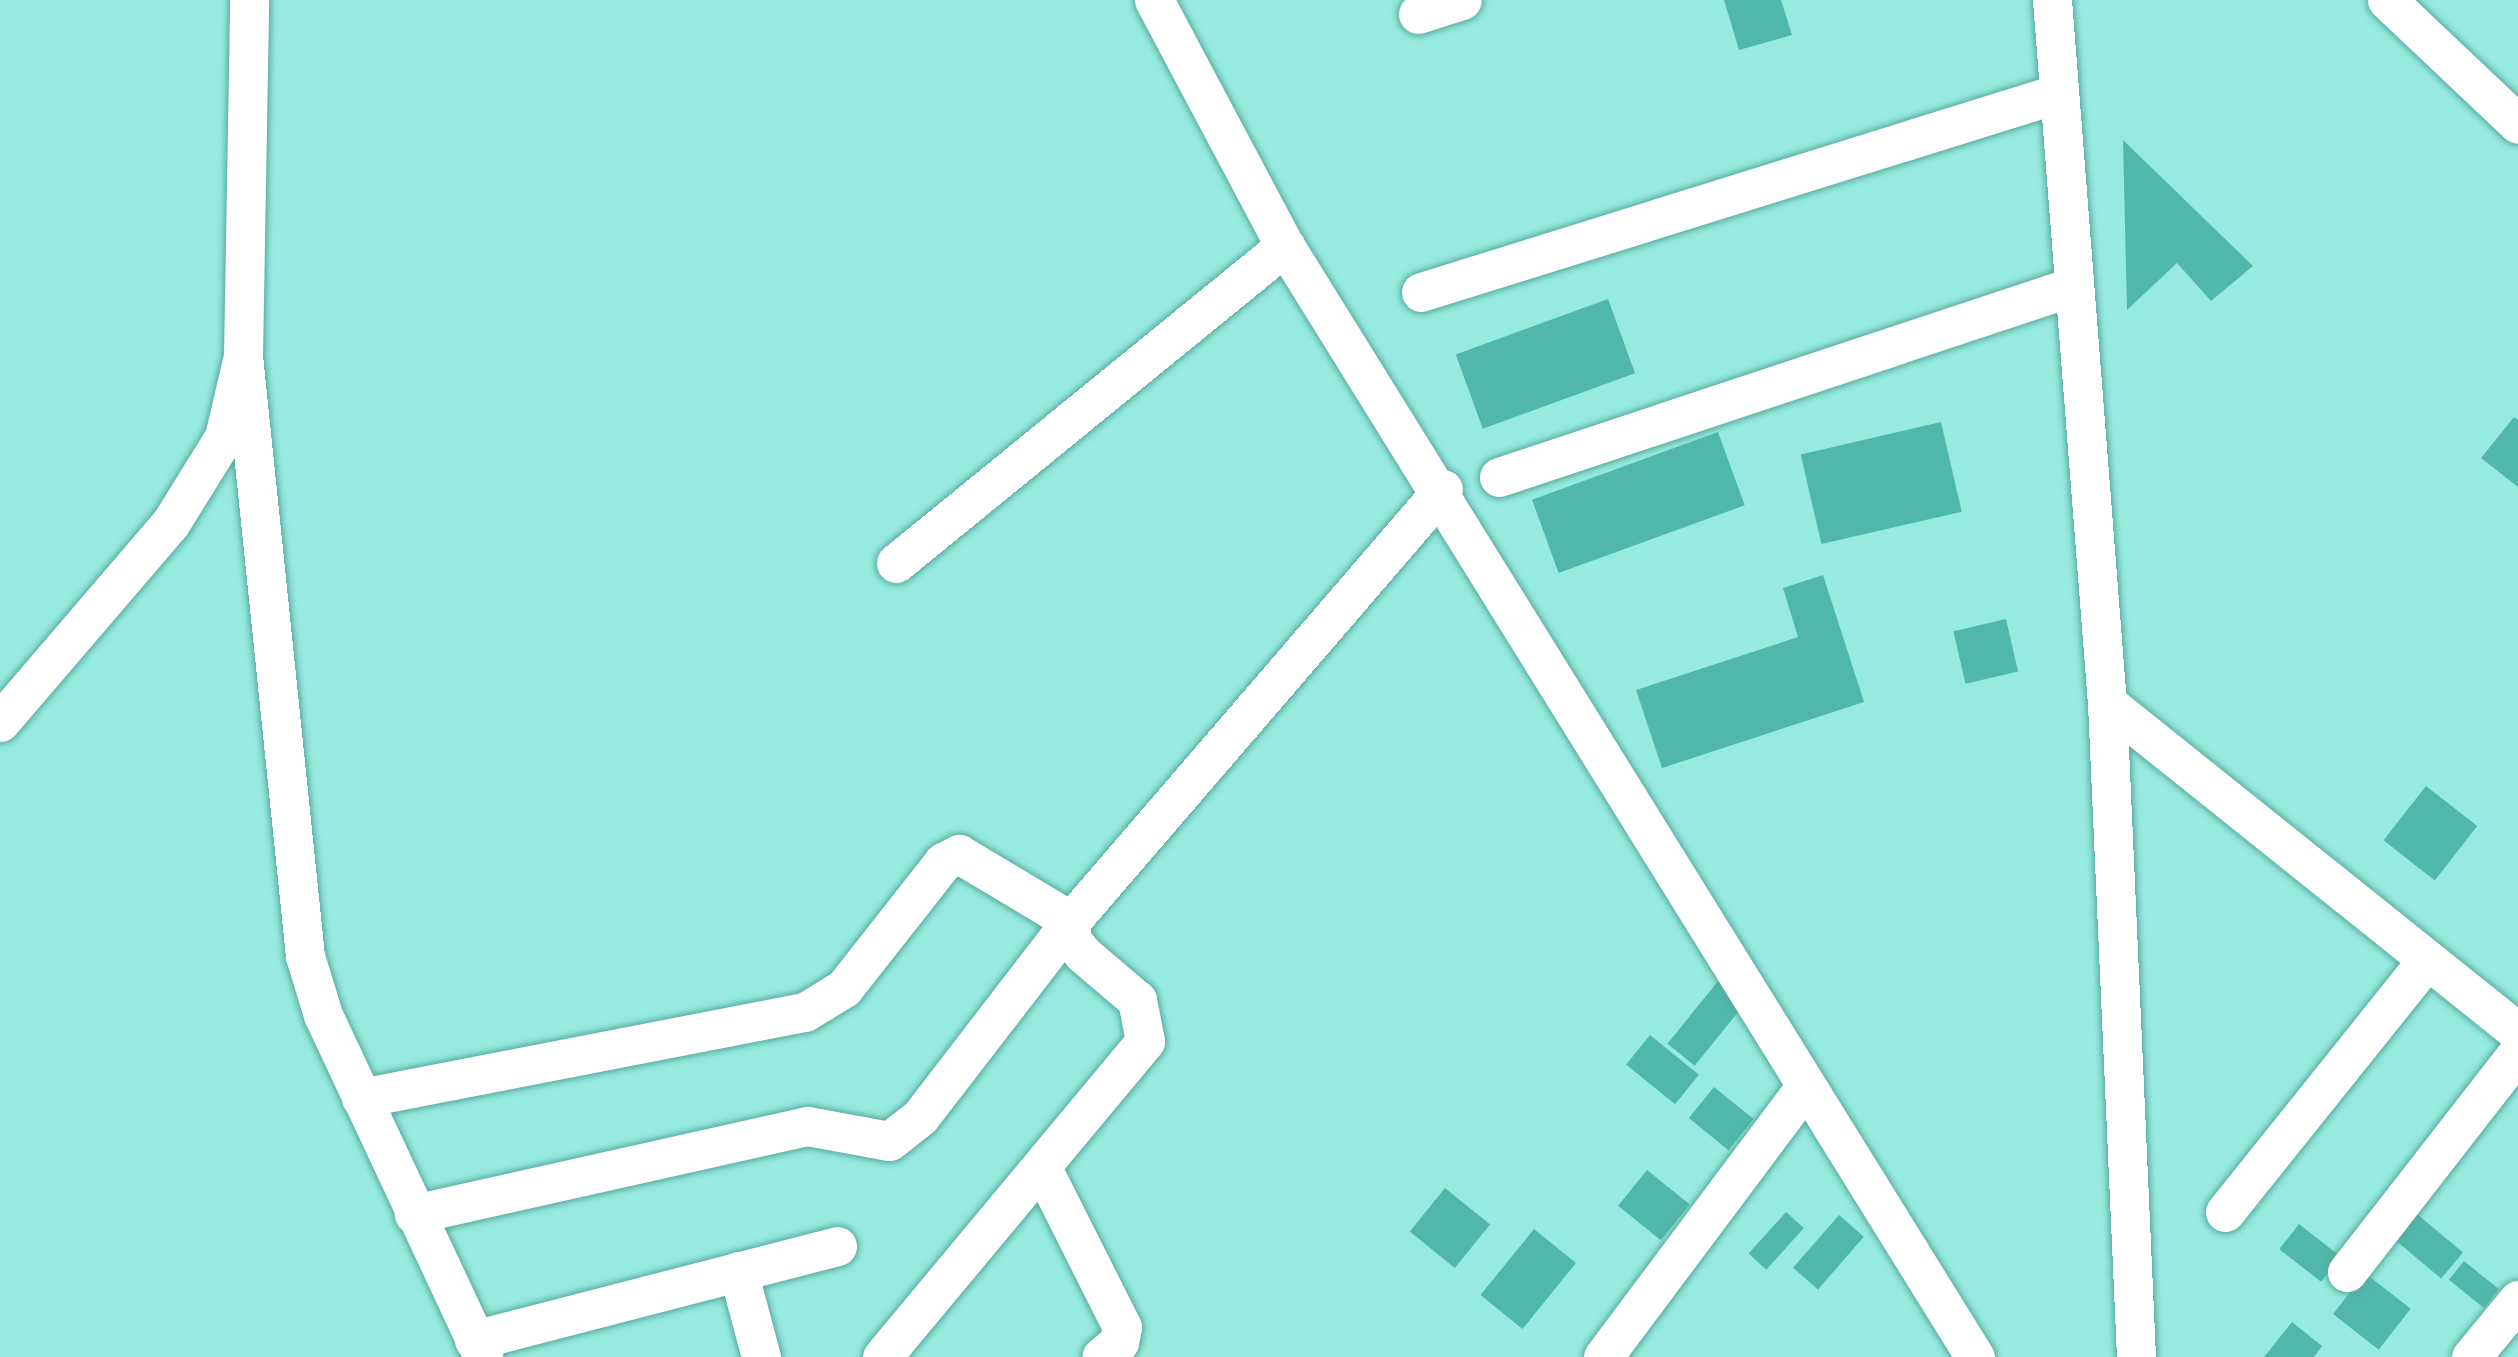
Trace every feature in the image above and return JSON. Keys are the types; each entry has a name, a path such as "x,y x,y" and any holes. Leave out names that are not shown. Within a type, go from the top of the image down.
{"street":[{"path":"249,0 243,356 295,890 323,1015 414,1214 479,1348 837,1246"},
{"path":"1154,0 1285,246 1443,489 1975,1357"},
{"path":"1418,14 1462,0"},
{"path":"2052,0 2108,704 2136,1357"},
{"path":"2387,0 2518,124"},
{"path":"1421,292 2059,93"},
{"path":"896,563 1285,246"},
{"path":"1499,477 2074,286"},
{"path":"0,722 205,476 224,436 243,356"},
{"path":"414,1214 807,1126 890,1141 920,1117 1071,921 1443,489"},
{"path":"2108,704 2518,1032"},
{"path":"361,1098 805,1012 844,988 943,862 959,854 1071,921"},
{"path":"882,1357 1043,1170 1145,1041 1136,1000 1083,954 1071,939 1071,921"},
{"path":"2225,1212 2425,962"},
{"path":"2347,1272 2518,1052"},
{"path":"1603,1357 1806,1086"},
{"path":"1043,1170 1122,1327 1120,1342 1101,1357"},
{"path":"738,1271 761,1357"},
{"path":"2471,1357 2518,1300"}],"building":[{"path":"1724,0 1781,0 1792,35 1739,50"},
{"path":"2123,140 2253,266 2211,301 2177,263 2127,310"},
{"path":"1608,299 1635,373 1483,429 1456,354"},
{"path":"2514,417 2518,420 2518,487 2481,458"},
{"path":"1941,422 1962,512 1821,544 1801,454"},
{"path":"1718,432 1745,505 1559,573 1532,500"},
{"path":"1823,575 1864,702 1662,768 1636,690 1798,637 1783,588"},
{"path":"2006,619 2018,672 1966,684 1953,631"},
{"path":"2426,786 2477,826 2435,880 2384,840"},
{"path":"1719,980 1746,1002 1695,1066 1667,1044"},
{"path":"1650,1035 1699,1075 1675,1104 1626,1065"},
{"path":"1714,1087 1754,1119 1728,1150 1689,1118"},
{"path":"1647,1170 1690,1205 1661,1240 1618,1206"},
{"path":"1445,1188 1490,1225 1455,1268 1410,1232"},
{"path":"1786,1212 1804,1228 1766,1270 1749,1254"},
{"path":"2417,1214 2463,1253 2441,1279 2395,1240"},
{"path":"1839,1215 1864,1237 1818,1289 1793,1268"},
{"path":"2299,1224 2341,1257 2321,1282 2279,1249"},
{"path":"1534,1229 1576,1263 1522,1329 1481,1295"},
{"path":"2464,1261 2499,1289 2484,1308 2449,1280"},
{"path":"2365,1273 2411,1309 2379,1350 2333,1314"},
{"path":"2292,1322 2322,1346 2314,1357 2264,1357"}]}
